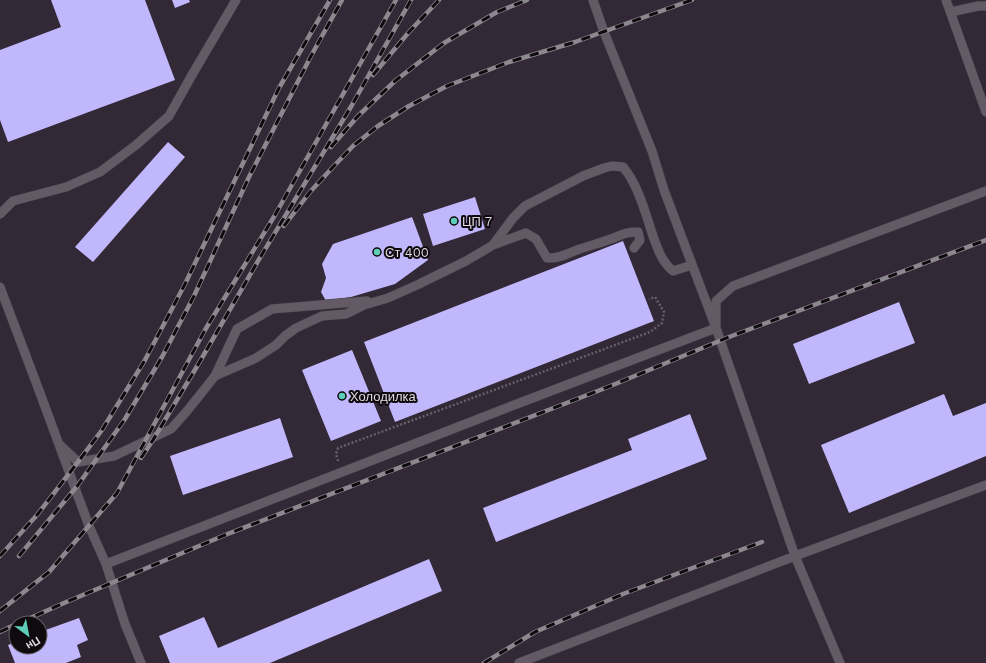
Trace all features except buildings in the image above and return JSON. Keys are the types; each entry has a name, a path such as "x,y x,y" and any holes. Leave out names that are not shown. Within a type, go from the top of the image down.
{"lane":[{"path":"0,214 13,201 66,187 100,172 136,145 169,116 236,0"},
{"path":"593,0 604,32 652,151 664,190 716,328 795,556 840,663"},
{"path":"946,0 986,112"},
{"path":"951,12 978,6 986,6"},
{"path":"493,245 513,218 526,206 583,176 612,166 623,167 628,173 641,201 660,255 667,266 673,271 692,265"},
{"path":"716,328 716,301 733,286 986,191"},
{"path":"215,376 256,358 276,345 296,328 322,316 346,314 364,305 388,298 417,286 466,261 493,245 526,233 536,239 547,258 554,258 571,253 628,232 638,232 640,240 634,248"},
{"path":"0,287 89,526 106,564 141,663"},
{"path":"59,444 78,462 114,456 171,429 188,411 215,376 237,329 272,308 380,300"},
{"path":"106,564 716,328"},
{"path":"519,663 986,484"}],"path":[{"path":"341,473 336,454 338,448 650,332 662,323 664,312 655,297 649,299"}],"shaded area":[{"path":"0,0 986,0 986,663 0,663"}],"railway":[{"path":"0,556 37,515 102,430 145,360 185,284 279,88 330,0"},
{"path":"19,556 78,485 125,419 162,357 194,296 249,177 311,56 342,0"},
{"path":"0,611 49,572 117,493 205,330 275,215 396,0"},
{"path":"141,458 352,105 411,0"},
{"path":"373,75 409,32 439,0"},
{"path":"331,147 358,116 395,81 444,43 497,12 527,0"},
{"path":"284,226 310,192 353,146 378,126 409,106 447,86 509,62 575,42 692,0"},
{"path":"37,615 225,535 608,387 729,337 986,240"},
{"path":"484,663 535,632 623,594 762,542"},
{"path":"0,632 8,628"}],"place":[{"name":"ЦП 7","path":"454,221"},
{"name":"Ст 400","path":"377,252"},
{"name":"Холодилка","path":"342,396"}]}
